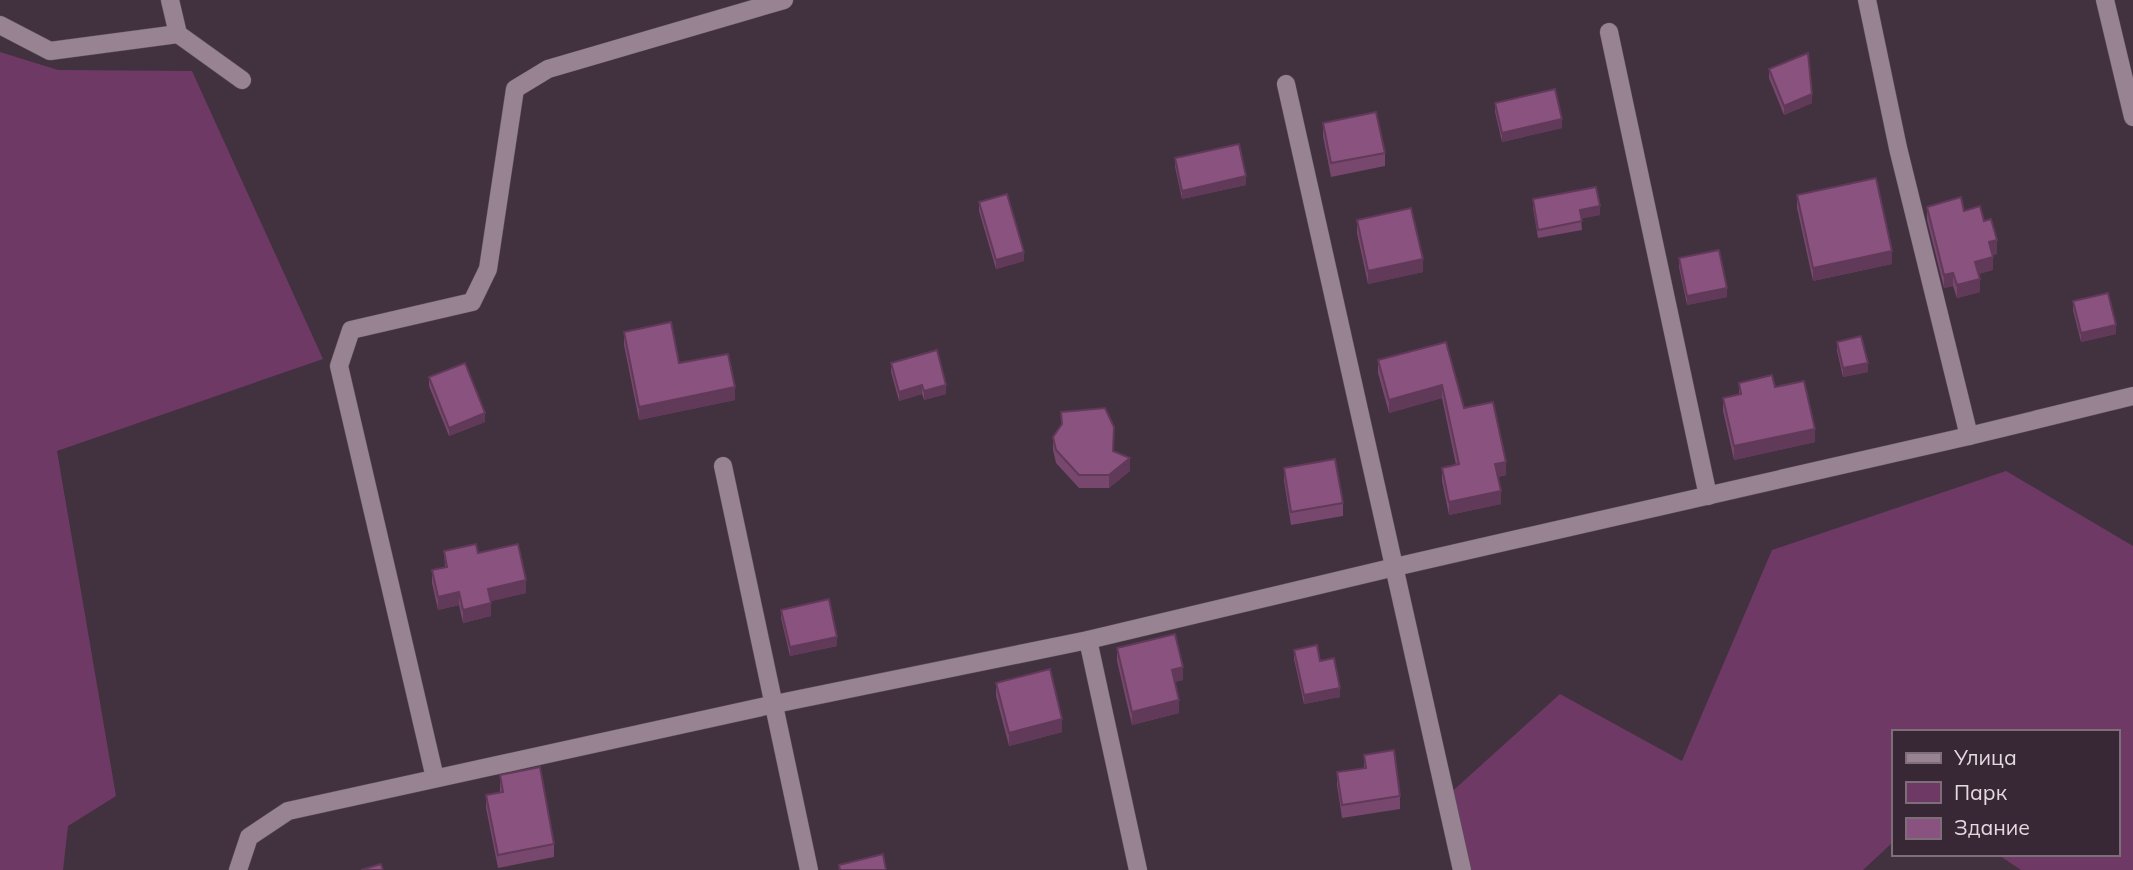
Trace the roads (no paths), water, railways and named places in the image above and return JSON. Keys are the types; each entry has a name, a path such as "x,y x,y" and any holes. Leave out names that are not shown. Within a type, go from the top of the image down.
{"street":[{"path":"170,0 178,34 242,80"},
{"path":"435,778 339,366 351,330 472,302 488,269 515,89 548,69 784,0"},
{"path":"1867,0 1898,148 1969,436"},
{"path":"2105,0 2133,117"},
{"path":"0,25 50,51 178,34"},
{"path":"1609,32 1708,496"},
{"path":"1286,83 1462,870"},
{"path":"238,870 249,837 288,811 1088,640 2133,396"},
{"path":"723,466 809,870"},
{"path":"1088,640 1138,870"}]}
